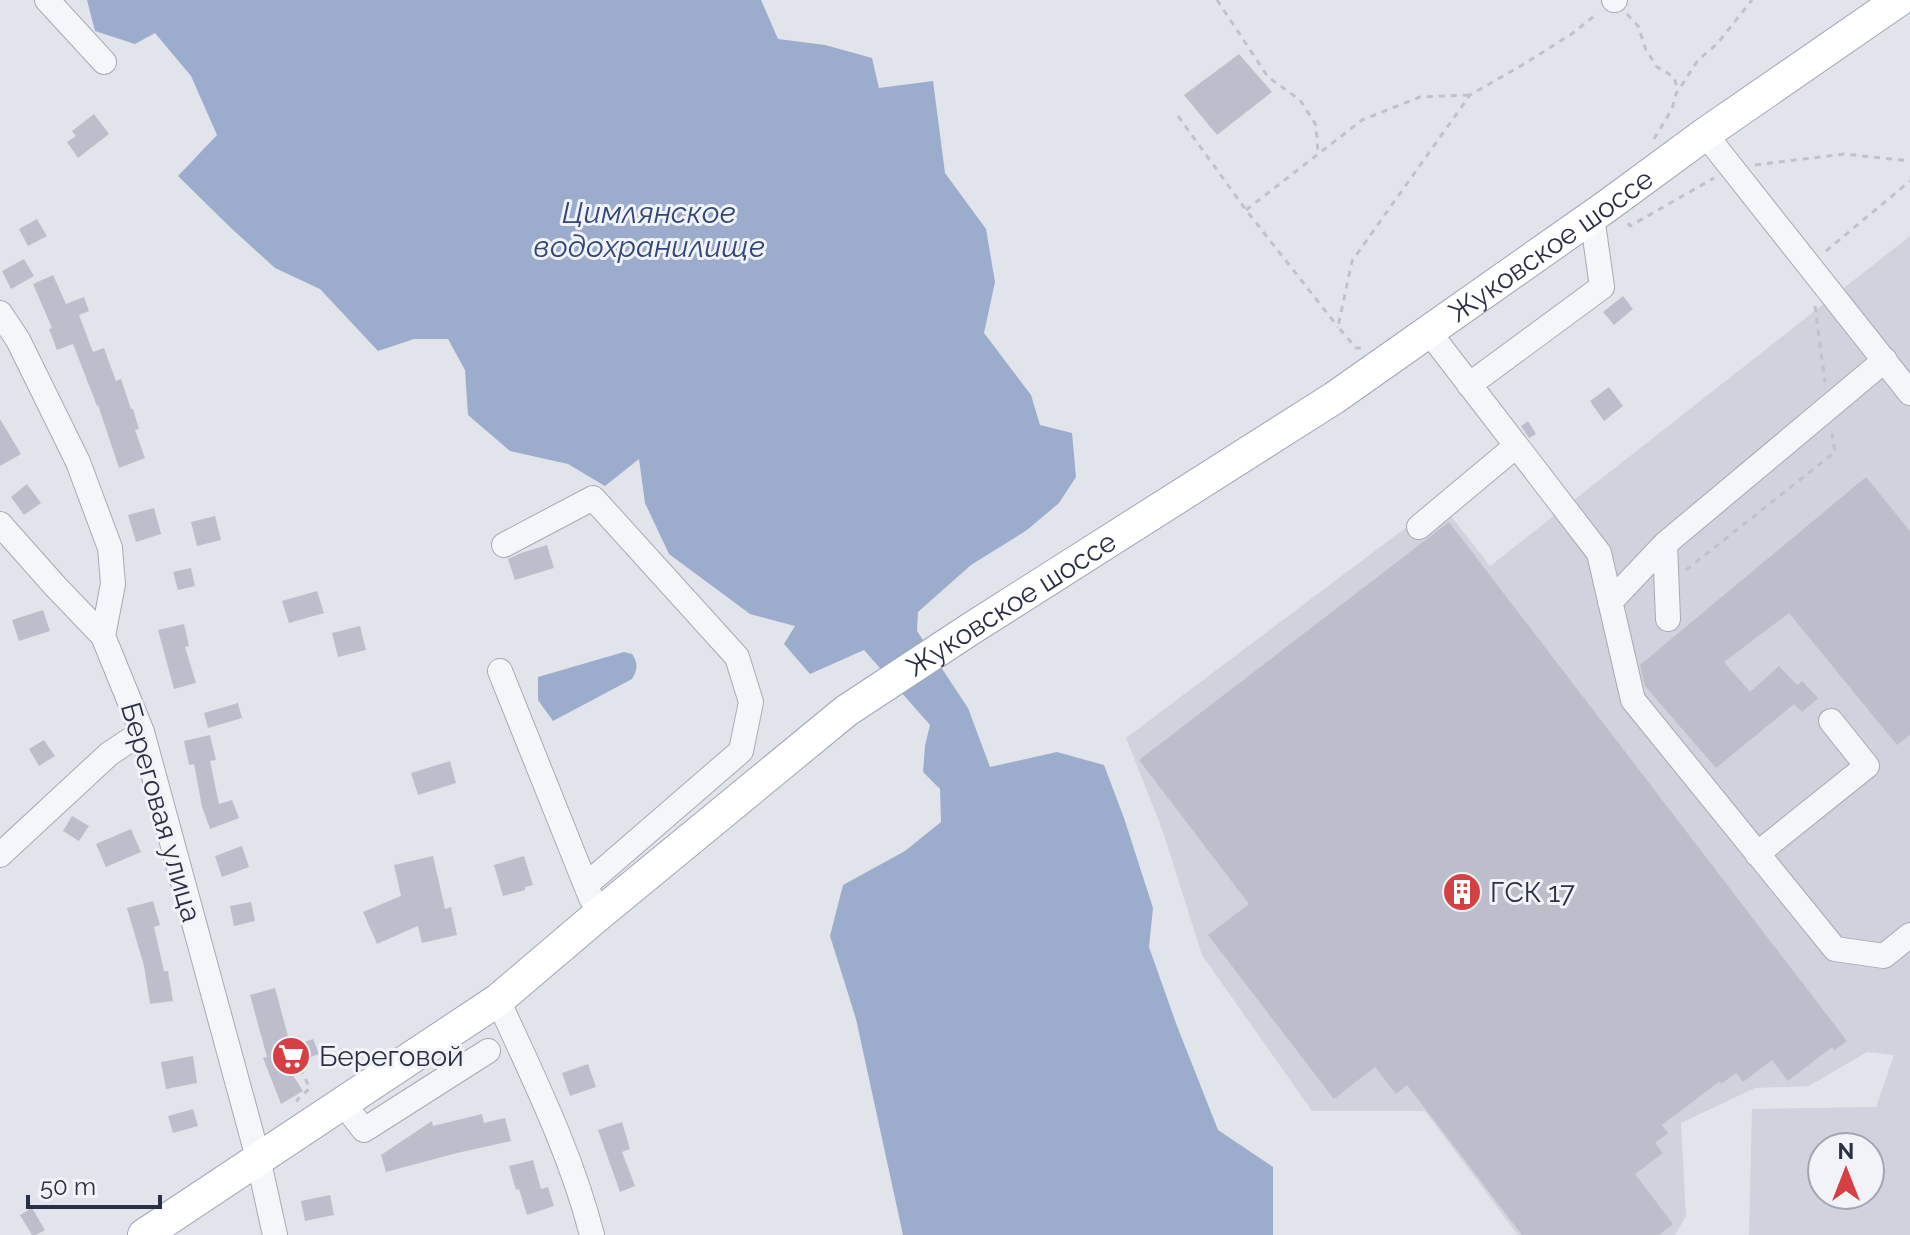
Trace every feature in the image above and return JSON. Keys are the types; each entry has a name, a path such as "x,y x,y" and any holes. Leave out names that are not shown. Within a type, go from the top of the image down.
{"main road":[{"name":"Жуковское шоссе","path":"144,1235 498,1000 846,711 1334,398 1899,0"}],"street":[{"path":"47,0 104,62"},
{"path":"1705,134 1910,393"},
{"path":"1469,385 1602,287 1592,216"},
{"path":"0,313 18,340 78,462 110,548 113,584 103,636"},
{"path":"1429,332 1599,553 1633,700 1835,949 1884,956 1910,935"},
{"path":"1610,602 1665,544 1885,360"},
{"path":"1419,527 1516,446"},
{"path":"504,545 593,498 737,657 751,702 741,751 586,885"},
{"path":"0,524 103,636"},
{"path":"1665,544 1668,619"},
{"name":"Береговая улица","path":"103,636 142,732 258,1158 275,1235"},
{"path":"500,671 598,915"},
{"path":"1757,854 1867,766 1831,721"},
{"path":"0,855 109,754 142,732"},
{"path":"498,1000 557,1131 592,1235"},
{"path":"342,1102 364,1130 488,1051"}],"path":[{"path":"1217,0 1268,77 1300,100 1316,125 1318,154"},
{"path":"1338,327 1352,261 1470,95 1573,33 1615,0 1638,26 1646,50 1657,67 1674,77 1678,91"},
{"path":"1246,210 1362,120 1420,97 1470,95"},
{"path":"1178,116 1246,210 1338,327 1356,348 1369,348"},
{"path":"1667,584 1835,452 1809,265 1910,181"}],"shaded area":[{"path":"1910,236 1910,1235 1749,1235 1752,1109 1876,1107 1894,1055 1867,1052 1809,1086 1755,1088 1681,1123 1686,1216 1675,1235 1518,1235 1425,1111 1312,1111 1202,955 1162,829 1126,738 1440,502 1490,566"}],"water":[{"name":"Цимлянское водохранилище","path":"87,0 761,0 778,39 825,45 872,58 879,88 933,81 945,173 986,229 995,282 984,333 1031,395 1040,425 1072,433 1076,477 1059,503 1027,530 971,565 918,612 917,631 968,708 990,767 1057,752 1104,765 1153,908 1149,947 1218,1130 1273,1167 1273,1235 903,1235 856,1019 830,936 843,885 905,851 941,822 940,789 923,772 930,725 864,650 810,674 784,644 795,626 750,614 669,554 645,503 639,459 605,486 568,464 510,451 468,415 465,370 448,339 414,339 378,351 320,289 275,268 178,176 217,135 191,76 155,33 135,44 95,31"},
{"path":"624,652 632,654 635,660 632,679 553,721 538,700 538,677"}],"building":[{"path":"1239,54 1272,92 1217,135 1184,95"},
{"path":"94,114 109,134 78,158 67,142 76,136 72,131"},
{"path":"37,219 47,236 28,246 19,229"},
{"path":"24,259 34,276 11,289 2,271"},
{"path":"53,275 66,304 84,297 89,311 79,315 93,352 104,348 116,381 121,379 133,409 139,429 135,430 145,458 119,468 73,344 57,350 49,329 52,328 33,284"},
{"path":"1623,296 1633,309 1614,325 1603,312"},
{"path":"1609,387 1623,406 1604,421 1590,401"},
{"path":"0,419 21,454 0,466"},
{"path":"1528,421 1536,434 1529,438 1521,426"},
{"path":"1866,477 1910,531 1910,735 1897,745 1789,613 1724,662 1750,692 1779,666 1797,685 1802,681 1818,698 1802,712 1794,704 1716,768 1645,686 1640,665"},
{"path":"27,484 41,503 24,515 11,497"},
{"path":"154,508 161,534 136,542 128,515"},
{"path":"215,516 221,540 197,546 191,522"},
{"name":"ГСК 17","path":"1449,522 1847,1041 1835,1050 1832,1047 1788,1081 1772,1060 1743,1082 1736,1073 1721,1084 1720,1081 1662,1125 1668,1133 1655,1143 1663,1153 1635,1174 1673,1224 1659,1235 1522,1235 1407,1085 1396,1094 1375,1067 1334,1099 1208,935 1249,904 1139,760"},
{"path":"547,545 554,568 515,580 508,559"},
{"path":"191,568 195,586 178,590 173,572"},
{"path":"317,591 324,613 289,623 282,601"},
{"path":"43,610 50,631 19,641 12,620"},
{"path":"184,624 189,646 185,647 196,683 174,689 158,630"},
{"path":"360,626 366,650 338,657 332,633"},
{"path":"238,703 242,718 208,728 204,713"},
{"path":"210,735 216,760 210,761 219,804 232,800 239,818 210,829 202,807 194,764 189,765 184,741"},
{"path":"44,740 55,756 39,766 29,749"},
{"path":"450,761 456,783 418,795 411,773"},
{"path":"72,816 89,826 79,841 63,831"},
{"path":"131,829 141,852 106,867 96,844"},
{"path":"242,846 249,867 222,877 215,856"},
{"path":"433,856 445,909 451,907 457,935 422,943 418,926 377,944 363,912 401,896 394,865"},
{"path":"524,856 533,885 503,896 494,865"},
{"path":"153,901 160,925 154,927 164,971 168,971 173,1001 150,1004 144,966 127,908"},
{"path":"251,902 255,921 234,926 230,906"},
{"path":"275,988 291,1047 313,1039 319,1054 287,1066 303,1091 281,1104 263,1058 267,1057 250,995"},
{"path":"193,1056 197,1083 166,1089 161,1062"},
{"path":"588,1064 596,1087 570,1096 562,1073"},
{"path":"193,1109 198,1126 173,1133 168,1116"},
{"path":"482,1114 484,1123 505,1118 511,1141 386,1172 381,1155 432,1121 433,1126"},
{"path":"622,1122 630,1149 622,1152 635,1186 620,1192 598,1130"},
{"path":"533,1160 541,1189 548,1187 554,1206 527,1215 509,1166"},
{"path":"330,1195 334,1215 305,1221 301,1201"},
{"path":"32,1208 45,1230 36,1235 32,1235 20,1215"}],"place":[{"name":"ГСК 17","path":"1462,892"},
{"name":"Береговой","path":"291,1056"}]}
